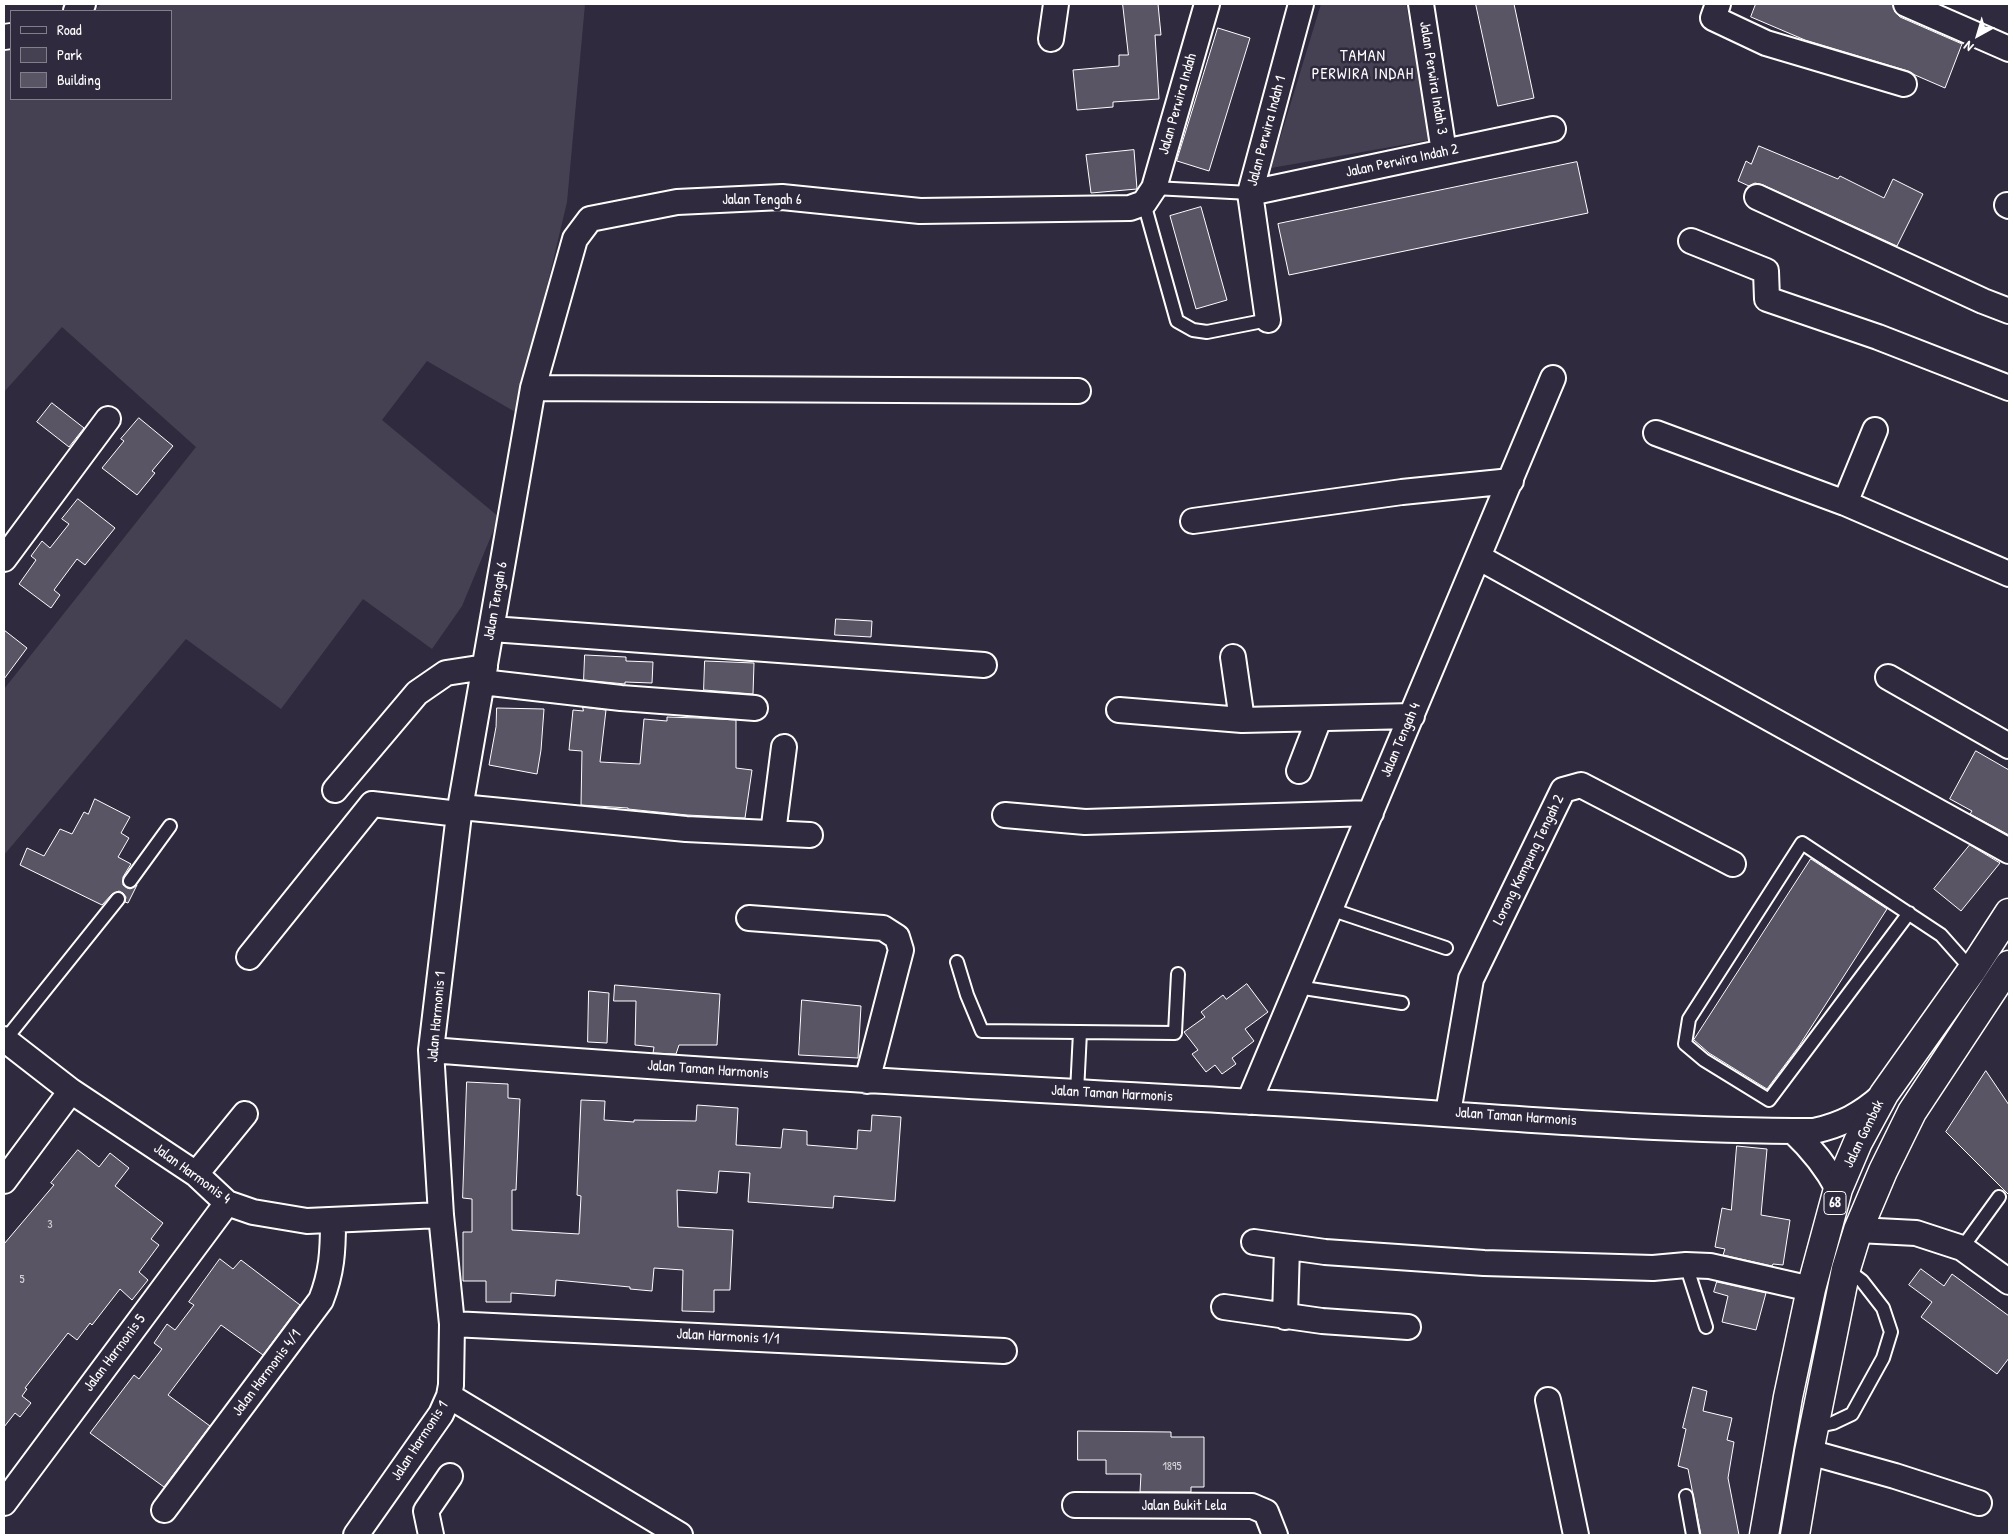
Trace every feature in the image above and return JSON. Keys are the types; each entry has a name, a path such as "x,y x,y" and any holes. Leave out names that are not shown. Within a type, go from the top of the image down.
{"main road":[{"name":"Jalan Gombak","path":"1764,1535 1775,1460 1811,1289 1838,1189 1858,1142 1884,1094 1972,970 2009,913"},
{"name":"68","path":"1795,1535 1846,1269 1858,1230 1912,1112 2009,965"}],"street":[{"path":"1051,39 1056,4"},
{"name":"Jalan Perwira Indah","path":"1149,195 1207,4"},
{"name":"Jalan Perwira Indah 1","path":"1268,320 1250,193 1301,4"},
{"name":"Jalan Perwira Indah 3","path":"1421,4 1444,152"},
{"path":"1718,4 1713,18 1766,43 1904,84"},
{"path":"1906,4 2009,49"},
{"name":"Jalan Perwira Indah 2","path":"1250,193 1553,129"},
{"name":"Jalan Tengah 6","path":"460,810 534,388 575,239 590,219 677,202 782,197 920,211 1130,208 1149,195"},
{"path":"1757,197 1983,301 2009,311"},
{"path":"1691,241 1766,271 1767,299 1878,336 2009,388"},
{"name":"Jalan Tengah 4","path":"1248,1102 1511,482 1553,378"},
{"path":"534,388 1078,391"},
{"path":"4,559 108,419"},
{"path":"1845,503 1875,430"},
{"path":"1656,433 1845,503 2009,574"},
{"path":"1193,521 1402,492 1511,482"},
{"path":"1478,557 2009,851"},
{"path":"492,629 984,665"},
{"path":"1233,657 1242,720"},
{"path":"336,790 417,693 446,673 484,675 621,698 755,708"},
{"path":"1888,677 2009,746"},
{"path":"1119,710 1242,720 1412,716"},
{"path":"1300,771 1319,719"},
{"path":"773,833 784,747"},
{"name":"Lorong Kampung Tengah 2","path":"1448,1113 1471,979 1563,790 1581,785 1734,864"},
{"path":"249,957 372,804 686,829 810,835"},
{"name":"Jalan Harmonis 1","path":"356,1535 433,1426 449,1396 451,1385 452,1324 441,1215 431,1050 460,810"},
{"path":"1005,815 1085,822 1370,813"},
{"path":"749,918 883,928 897,937 901,950 867,1081"},
{"name":"Jalan Harmonis 4","path":"5,1040 71,1091 196,1174 227,1202 253,1212 307,1221 441,1215"},
{"name":"Jalan Taman Harmonis","path":"431,1050 867,1081 1448,1113 1682,1129 1814,1131 1834,1127 1852,1119 1869,1108 1884,1094"},
{"path":"4,1181 71,1091"},
{"path":"196,1174 244,1114"},
{"path":"1793,1131 1812,1149 1827,1168 1838,1189"},
{"name":"Jalan Harmonis 5","path":"4,1503 227,1202"},
{"name":"Jalan Harmonis 4/1","path":"164,1510 321,1300 329,1281 333,1256 333,1221"},
{"path":"1858,1230 1916,1233 1962,1248 2009,1282"},
{"path":"1254,1242 1326,1252 1484,1263 1652,1268 1686,1265 1710,1266 1811,1289"},
{"path":"1285,1317 1287,1247"},
{"path":"1224,1307 1322,1322 1408,1327"},
{"name":"Jalan Harmonis 1/1","path":"452,1324 1004,1351"},
{"path":"449,1396 680,1535"},
{"path":"1548,1400 1576,1535"},
{"path":"1812,1440 1895,1476 1979,1503"},
{"path":"431,1535 426,1511 450,1476"},
{"name":"Jalan Bukit Lela","path":"1075,1505 1252,1506 1266,1512 1275,1535"}],"lane":[{"path":"1250,193 1149,195 1177,320 1193,330 1207,332 1268,320"},
{"path":"130,881 170,826"},
{"path":"1908,914 1770,1100 1704,1060 1685,1044 1689,1019 1802,843 1942,935 1972,970"},
{"path":"5,1040 118,899"},
{"path":"1330,909 1446,948"},
{"path":"957,962 967,995 982,1031 1174,1033 1178,974"},
{"path":"1297,987 1402,1003"},
{"path":"1077,1092 1080,1032"},
{"path":"1962,1248 1999,1198"},
{"path":"1686,1265 1706,1327"},
{"path":"1812,1440 1833,1423 1852,1414 1883,1358 1891,1332 1883,1308 1862,1281 1846,1269"},
{"path":"1686,1496 1694,1535"}],"green space":[{"path":"101,4 585,4 567,202 517,413 427,361 382,420 499,517 462,606 432,649 363,599 281,709 186,639 4,855 4,689 196,447 62,327 4,392 4,49 10,48 10,100 172,100 172,10 95,10"},
{"path":"1321,4 1406,4 1430,140 1271,168"}],"building":[{"path":"1123,4 1158,4 1161,35 1155,35 1159,99 1113,102 1113,107 1077,110 1073,70 1119,66 1119,55 1128,55"},
{"path":"1476,4 1514,4 1534,98 1498,106"},
{"path":"1756,4 1893,4 1895,12 1900,17 1962,44 1945,88 1908,71 1805,40 1751,17"},
{"path":"1218,28 1250,38 1209,171 1177,161"},
{"path":"1759,146 1838,179 1840,176 1884,198 1893,179 1923,194 1897,246 1763,185 1755,183 1749,186 1738,181 1746,161 1751,164"},
{"path":"1134,150 1137,189 1091,193 1086,155"},
{"path":"1577,162 1588,213 1289,275 1278,224"},
{"path":"1201,207 1227,300 1196,309 1170,216"},
{"path":"52,403 84,428 69,447 37,422"},
{"path":"139,418 173,446 152,471 155,473 137,495 102,468 124,441 121,439"},
{"path":"78,499 115,528 85,565 77,559 54,590 60,595 51,608 19,584 36,560 31,556 42,541 50,548 69,524 62,519"},
{"path":"836,619 872,621 871,637 835,635"},
{"path":"4,630 27,648 4,679"},
{"path":"585,655 626,657 626,661 653,662 652,683 625,682 625,684 584,680"},
{"path":"705,661 754,663 753,694 704,690"},
{"path":"583,707 606,710 600,762 640,764 644,719 667,721 667,717 736,720 736,768 752,770 745,818 687,815 581,805 582,751 569,750 573,710 583,711"},
{"path":"497,708 544,709 537,774 489,765 496,727"},
{"path":"1976,751 2009,770 2009,835 1970,814 1972,811 1950,799"},
{"path":"95,799 130,817 121,833 129,838 118,857 131,864 123,877 123,885 130,889 137,885 128,903 125,902 126,897 123,893 119,891 112,894 102,905 20,865 27,848 44,856 60,829 72,834 84,812 88,814"},
{"path":"1970,845 2000,863 1961,911 1934,889"},
{"path":"1811,859 1887,909 1799,1046 1767,1089 1709,1053 1694,1040"},
{"path":"1247,984 1268,1012 1245,1029 1254,1041 1232,1058 1236,1064 1222,1074 1215,1065 1206,1072 1192,1054 1198,1050 1184,1032 1205,1017 1201,1012 1223,995 1226,999"},
{"path":"615,985 720,994 717,1045 679,1045 676,1054 653,1053 654,1047 635,1045 636,1001 614,1001"},
{"path":"589,991 609,993 607,1043 588,1042"},
{"path":"802,1000 861,1006 858,1058 799,1055"},
{"path":"1986,1071 2009,1105 2009,1195 1946,1132"},
{"path":"467,1082 508,1084 508,1098 520,1099 516,1190 512,1190 512,1230 579,1234 581,1196 577,1195 581,1100 605,1101 604,1120 634,1122 634,1120 696,1121 697,1105 738,1108 736,1145 781,1148 783,1129 807,1131 807,1145 857,1149 858,1130 871,1131 872,1115 901,1117 895,1201 834,1196 833,1208 748,1202 750,1173 719,1171 717,1193 677,1190 678,1227 733,1230 730,1290 714,1290 714,1312 682,1311 683,1270 654,1268 652,1291 556,1280 555,1296 511,1293 511,1302 486,1302 486,1281 463,1281 463,1232 472,1232 472,1199 463,1198"},
{"path":"1737,1146 1767,1149 1761,1215 1790,1220 1783,1265 1773,1264 1772,1266 1723,1255 1725,1249 1715,1247 1722,1208 1731,1210"},
{"path":"78,1150 99,1167 110,1153 129,1168 115,1186 163,1223 151,1239 159,1245 139,1272 148,1280 132,1300 120,1289 92,1325 90,1323 77,1340 68,1333 25,1388 27,1389 22,1396 31,1403 20,1417 15,1413 4,1427 4,1244 54,1185 51,1183"},
{"path":"220,1259 233,1269 241,1260 300,1305 263,1355 221,1325 168,1395 210,1426 164,1487 90,1433 134,1375 139,1379 162,1349 154,1343 167,1324 175,1330 194,1305 189,1302"},
{"path":"1921,1269 1944,1286 1952,1274 2009,1316 2009,1358 1997,1374 1921,1317 1932,1302 1909,1285"},
{"path":"1717,1282 1766,1293 1756,1330 1722,1322 1728,1296 1714,1292"},
{"path":"1693,1387 1707,1391 1703,1411 1732,1418 1727,1440 1734,1442 1728,1478 1739,1535 1701,1535 1688,1469 1678,1466 1686,1429 1683,1428"},
{"path":"1078,1431 1171,1432 1171,1437 1204,1437 1204,1487 1191,1487 1191,1492 1140,1492 1141,1474 1106,1474 1106,1460 1078,1460"}],"district":[{"name":"TAMAN PERWIRA INDAH","path":"1363,66"}]}
